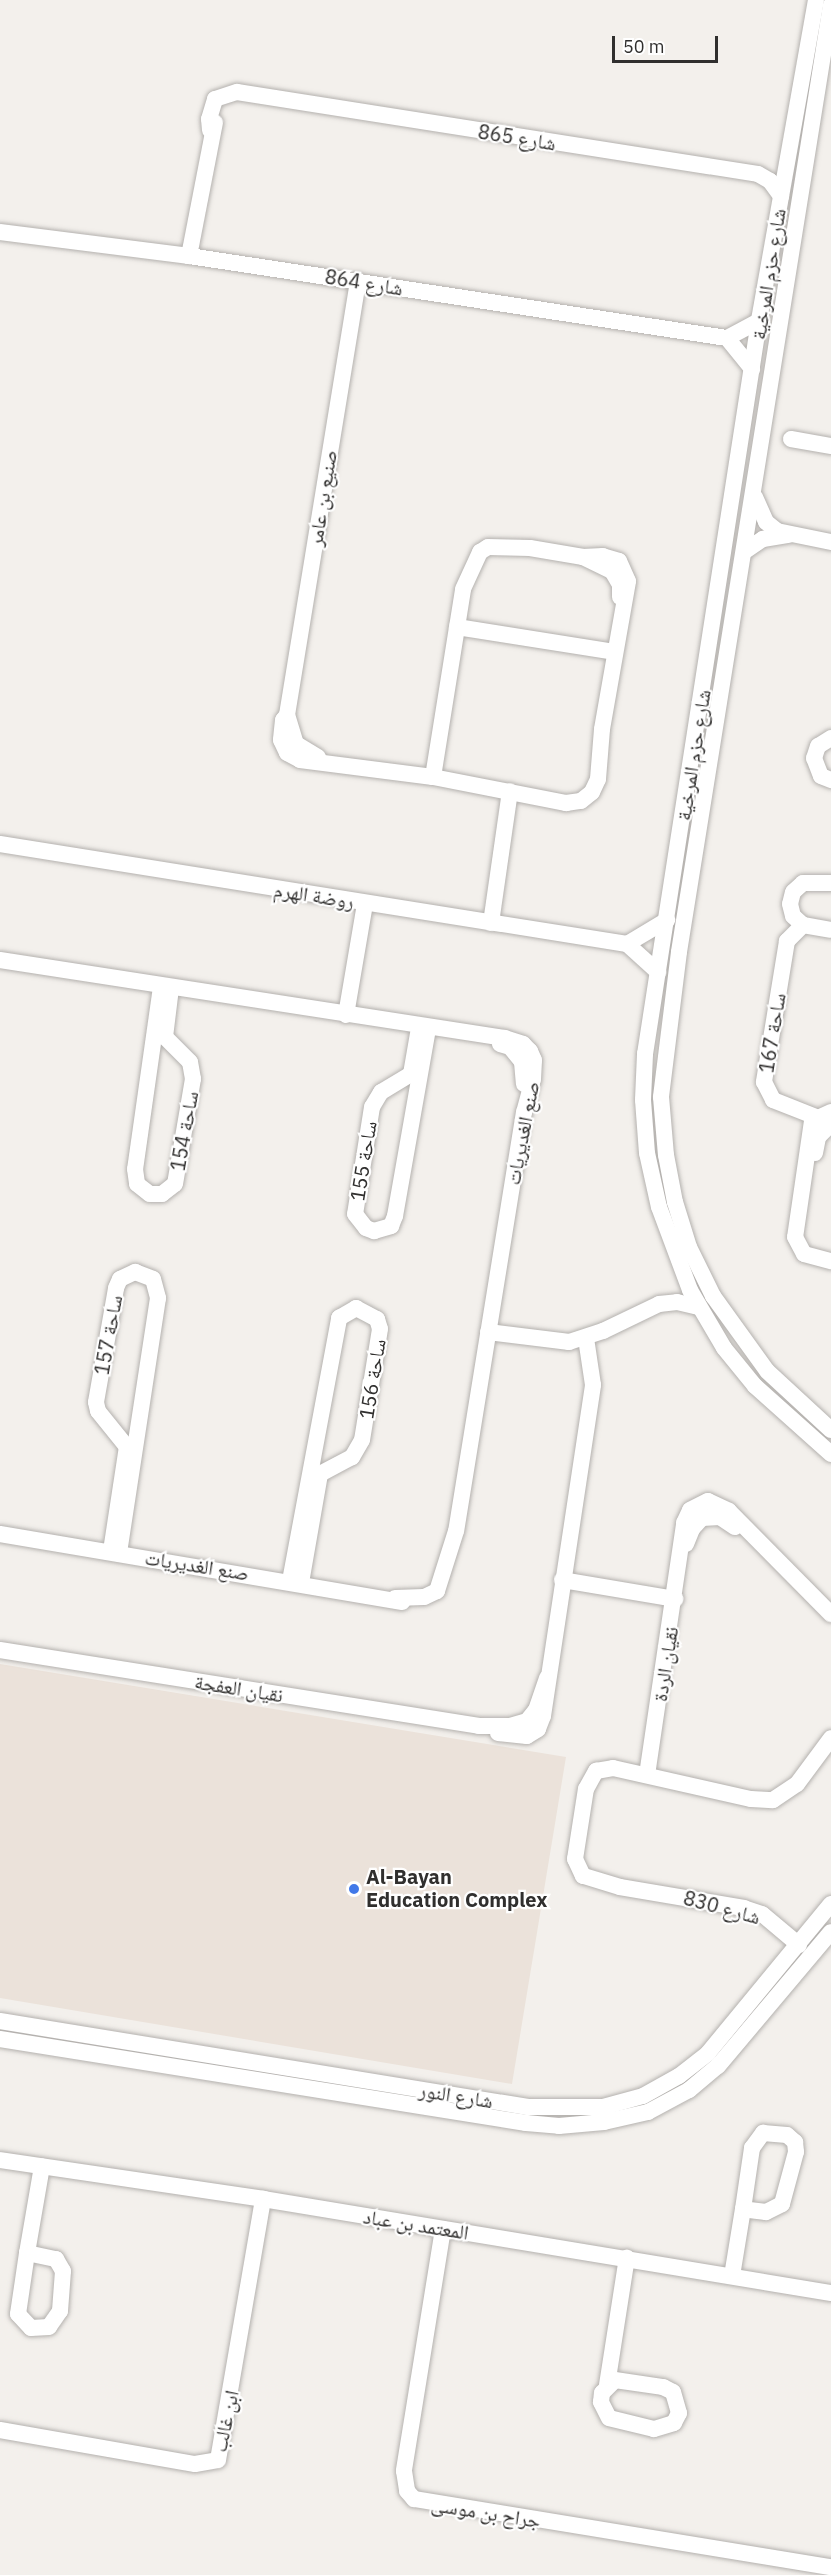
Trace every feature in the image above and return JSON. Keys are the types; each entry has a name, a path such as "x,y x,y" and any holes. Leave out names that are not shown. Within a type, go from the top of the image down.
{"street":[{"name":"شارع حزم المرخية","path":"816,0 759,321 668,920 645,1054 643,1100 647,1153 659,1207 678,1264 699,1307 724,1348 755,1386 831,1454"},
{"name":"شارع حزم المرخية","path":"831,5 828,50 745,551 665,1053 661,1097 666,1155 689,1247 713,1296 767,1371 831,1430"},
{"name":"شارع 865","path":"189,256 210,130 220,109 232,101 276,101 758,174"},
{"path":"758,174 772,170 789,157"},
{"path":"758,174 771,181 781,196"},
{"name":"شارع 864","path":"0,232 189,256 727,338"},
{"name":"صنيع بن عامر","path":"358,281 287,715 296,744 321,760 433,777 574,803 592,792 598,779 602,729 620,621 617,578 607,566 583,557 530,548 516,542 479,539 467,553 464,589 433,777"},
{"path":"752,369 727,338 759,321"},
{"path":"791,439 831,446"},
{"path":"755,496 766,522 789,535"},
{"path":"745,551 763,539 789,535 831,542"},
{"path":"457,627 614,652"},
{"path":"831,738 818,746 814,758 816,771 831,780"},
{"path":"491,923 510,791"},
{"name":"روضة الهرم","path":"0,844 627,944"},
{"path":"831,883 809,882 793,892 791,910 803,925 831,930"},
{"path":"346,1015 365,904"},
{"path":"658,972 627,944 668,920"},
{"name":"ساحة 167","path":"803,925 787,941 764,1082 773,1100 826,1118"},
{"name":"صنع الغديريات","path":"0,960 523,1044 534,1060 456,1531 436,1592 424,1597 395,1598 0,1534"},
{"name":"ساحة 154","path":"166,987 164,1032 190,1062 193,1079 178,1174 175,1184 162,1194 141,1190 134,1176 148,1065 166,987"},
{"name":"ساحة 155","path":"423,1028 417,1106 395,1216 383,1230 366,1228 355,1214 355,1205 372,1107 381,1092 395,1086 411,1074 423,1028"},
{"path":"148,1065 162,1055 179,1051"},
{"path":"395,1086 417,1106"},
{"path":"826,1118 816,1144 804,1228 811,1247 831,1253"},
{"path":"826,1118 810,1129 795,1237 804,1254 831,1261"},
{"path":"659,1304 671,1290 678,1264"},
{"name":"ساحة 157","path":"135,1272 153,1279 158,1298 140,1418 115,1552 127,1452 126,1443 98,1411 96,1402 116,1288 120,1279 135,1272"},
{"path":"488,1332 551,1342 586,1338 659,1304 677,1302 699,1307"},
{"name":"ساحة 156","path":"356,1308 368,1311 377,1319 380,1329 362,1440 356,1454 324,1470 318,1479 295,1582 316,1442 339,1318 356,1308"},
{"name":"نقيان العفجة","path":"0,1650 479,1726 510,1726 527,1721 536,1710 546,1678 593,1385 586,1338"},
{"path":"115,1428 140,1418"},
{"path":"316,1442 326,1455 340,1462"},
{"name":"نقيان الردة","path":"647,1775 682,1552 692,1529 707,1516 720,1517 748,1534 831,1614"},
{"path":"562,1580 675,1599"},
{"path":"647,1775 748,1797 777,1792 808,1768 831,1738"},
{"name":"شارع 830","path":"647,1775 620,1772 613,1768 596,1771 586,1784 587,1795 580,1845 583,1861 592,1872 635,1887 762,1914 799,1945"},
{"name":"شارع النور","path":"0,2021 528,2107 603,2108 643,2096 679,2076 708,2054 831,1904"},
{"name":"شارع النور","path":"0,2039 526,2123 559,2126 604,2122 648,2112 689,2090 718,2066 831,1932"},
{"path":"118,2058 120,2040"},
{"path":"732,2276 756,2139 763,2133 787,2135 795,2142 796,2152 782,2204 766,2212 744,2209"},
{"name":"المعتمد بن عباد","path":"0,2160 263,2199 831,2293"},
{"path":"27,2253 42,2166"},
{"name":"ابن غالب","path":"0,2430 195,2464 218,2460 263,2199"},
{"name":"جراح بن موسى","path":"443,2229 404,2472 407,2492 414,2499 831,2567"},
{"path":"607,2385 627,2258"}],"shaded area":[{"name":"Al-Bayan Education Complex","path":"0,1664 566,1757 512,2084 0,1998"}],"place":[{"name":"Al-Bayan Education Complex","path":"354,1889"}]}
